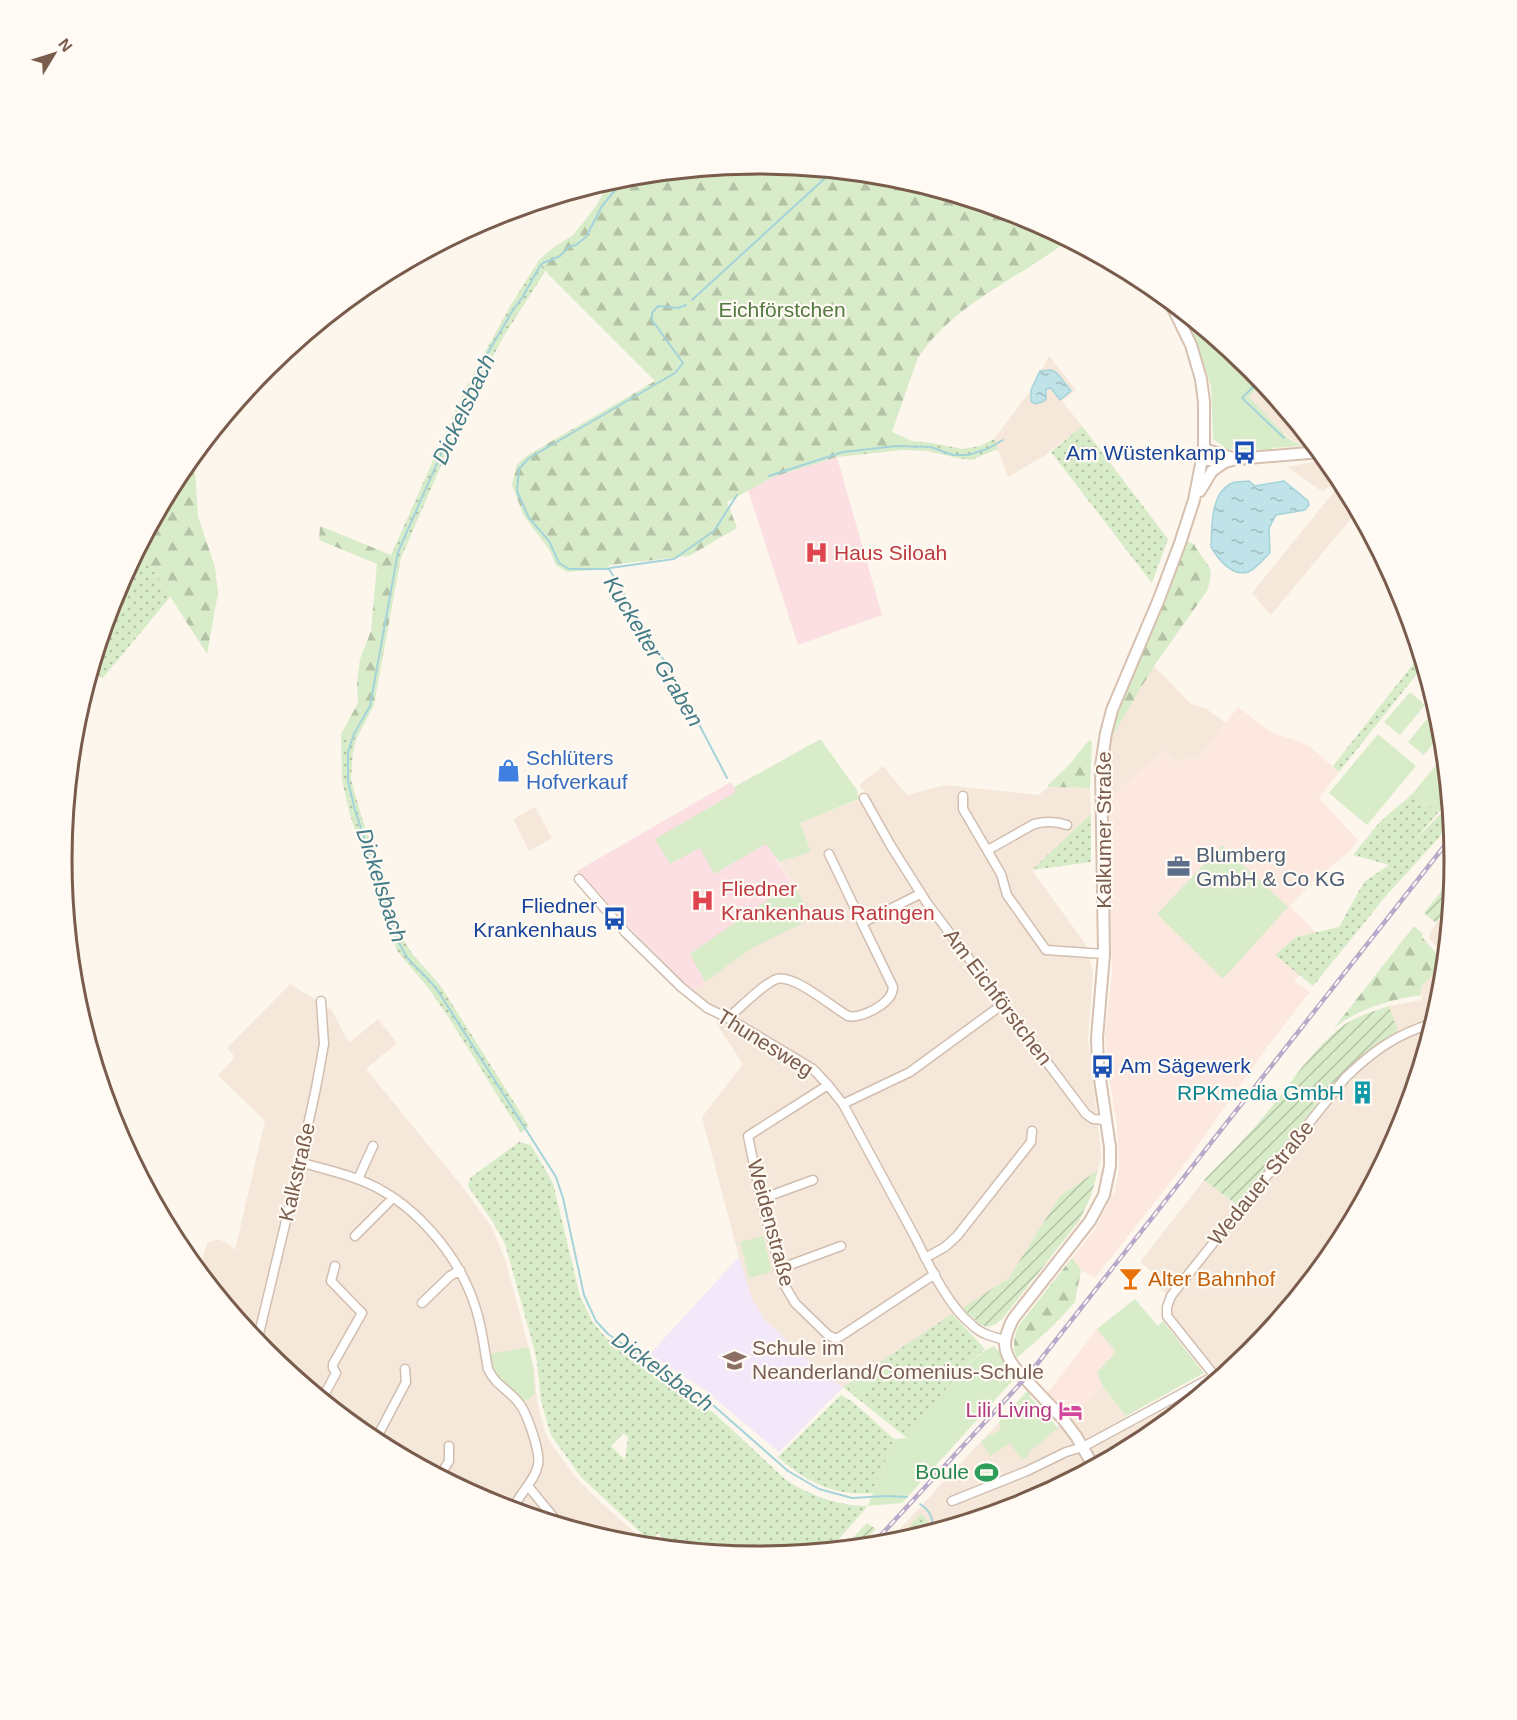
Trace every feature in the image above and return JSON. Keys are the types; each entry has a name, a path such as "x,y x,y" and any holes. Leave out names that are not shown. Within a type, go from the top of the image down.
{"main road":[{"name":"Kalkumer Straße","path":"1005,1345 1007,1331 1013,1319 1090,1221 1101,1202 1108,1181 1110,1147 1098,1065 1097,1038 1104,954 1101,766 1112,710 1159,599 1194,500 1203,454 1204,402 1201,379 1191,345 1177,315"},
{"path":"1194,500 1208,476 1225,462 1236,459 1311,453"},
{"path":"1203,454 1236,459"},
{"path":"1203,454 1225,462"},
{"path":"1005,1345 1015,1368 1063,1419 1091,1461"}],"street":[{"path":"963,795 963,809 1001,874 1007,895 1046,950 1104,954"},
{"name":"Am Eichförstchen","path":"864,798 920,894 1086,1114 1093,1119 1106,1120"},
{"path":"988,850 1041,822 1067,825"},
{"path":"728,1018 768,984 784,979 795,982 842,1012 855,1017 861,1016 889,999 893,987 830,854"},
{"name":"Thunesweg","path":"579,879 626,933 681,987 707,1008 728,1018 813,1069 828,1085 843,1104 954,1306 972,1325 1005,1345"},
{"path":"862,923 920,894"},
{"name":"Kalkstraße","path":"260,1331 300,1162 324,1044 321,1001"},
{"path":"843,1104 910,1072 1003,1004"},
{"name":"Wedauer Straße","path":"1213,1374 1167,1316 1171,1296 1345,1078 1365,1059 1386,1044 1407,1032 1425,1026"},
{"name":"Weidenstraße","path":"828,1085 748,1136 761,1199 785,1286 795,1303 834,1338 843,1336 935,1274"},
{"path":"926,1258 945,1247 957,1236 1031,1142 1032,1131"},
{"path":"358,1179 373,1146"},
{"path":"300,1162 358,1179 393,1198 436,1236 460,1270 475,1306 491,1376 523,1408 539,1454 536,1471 518,1502"},
{"path":"761,1199 813,1180"},
{"path":"355,1236 393,1198"},
{"path":"779,1269 841,1246"},
{"path":"326,1392 336,1373 333,1364 362,1313 332,1281 335,1266"},
{"path":"423,1303 450,1276 460,1270"},
{"path":"379,1433 406,1382 405,1369"},
{"path":"952,1501 1027,1471 1066,1452 1083,1447 1208,1378"},
{"path":"443,1470 448,1461 449,1446"},
{"path":"528,1486 551,1514"}],"shaded area":[{"path":"1049,356 1076,390 1062,401 1082,426 1044,456 1008,477 994,439 1031,390"},
{"path":"1258,389 1307,447 1302,447 1281,431 1247,399"},
{"name":"Haus Siloah","path":"837,457 882,615 798,645 748,490 773,477"},
{"path":"1316,461 1332,484 1323,491 1320,490 1287,467"},
{"path":"1336,490 1353,516 1271,615 1252,593"},
{"path":"1154,666 1191,704 1205,708 1226,723 1198,758 1175,761 1163,751 1117,792 1106,794 1110,740"},
{"path":"1238,707 1271,732 1308,745 1339,772 1319,798 1358,840 1348,853 1315,879 1290,906 1327,944 1294,981 1310,992 1267,1047 1181,1169 1095,1278 1081,1270 1072,1258 1095,1229 1104,1212 1115,1190 1119,1167 1117,1127 1107,1064 1105,1032 1112,973 1106,794 1117,792 1163,751 1175,761 1198,758"},
{"path":"883,766 907,795 945,785 1039,795 1048,787 1090,788 1091,814 1032,870 1086,945 1093,972 1088,1039 1101,1158 1098,1170 1060,1196 1009,1278 843,1387 779,1452 705,1390 650,1354 739,1257 702,1117 743,1064 716,1023 723,1013 692,991 751,949 813,918 779,862 811,852 800,823 868,796 859,785"},
{"name":"Fliedner Krankenhaus Ratingen","path":"731,782 813,918 751,949 692,991 579,876 577,871"},
{"path":"535,807 552,838 529,851 513,819"},
{"path":"1443,915 1439,949 1429,938 1430,932"},
{"path":"1436,971 1422,1038 1409,1081 1374,1164 1353,1203 1303,1278 1275,1313 1216,1371 1171,1315 1170,1308 1174,1299 1148,1279 1152,1272 1140,1262 1204,1180 1243,1210 1341,1089 1360,1069 1400,1040 1389,1006 1422,1000 1421,987"},
{"path":"290,984 332,1010 349,1043 378,1019 397,1043 366,1069 461,1185 491,1226 506,1262 534,1368 537,1401 545,1432 551,1444 577,1479 638,1535 581,1523 538,1510 455,1476 415,1455 341,1405 306,1376 242,1313 203,1262 207,1243 218,1239 235,1250 265,1121 218,1075 235,1057 227,1048"},
{"name":"Schule im Neanderland/Comenius-Schule","path":"739,1257 752,1299 764,1319 815,1367 843,1387 779,1452 705,1390 650,1354"},
{"path":"1097,1329 1116,1352 1097,1372 1103,1387 1070,1416 1047,1393"},
{"path":"1103,1387 1134,1426 1182,1400 1140,1431 1062,1476 979,1510 897,1532 999,1422 1023,1460 1027,1453"}],"green space":[{"name":"Eichförstchen","path":"758,173 803,175 848,179 936,197 1021,226 1040,234 1035,240 1051,239 1059,247 965,309 932,340 918,358 892,432 912,441 903,450 837,457 773,477 727,502 737,528 689,556 610,565 607,569 567,572 557,566 548,548 524,516 512,485 517,464 528,455 655,381 548,274 539,260 573,235 596,206 604,192 669,179"},
{"path":"1040,234 1051,239 1035,241"},
{"path":"1051,239 1062,244 1059,247"},
{"path":"539,260 546,270 504,336 470,399 401,558 399,568 391,555 465,389 509,308"},
{"path":"1191,327 1257,389 1249,397 1289,439 1301,446 1272,448 1273,450 1227,449 1213,439 1211,386"},
{"path":"1082,426 1168,539 1152,583 1051,452"},
{"path":"994,439 998,449 971,460 928,451 903,450 912,441 962,449 980,446"},
{"path":"195,469 198,516 215,567 218,593 207,654 144,555 164,517"},
{"path":"320,526 391,555 399,568 374,705 356,740 341,734 358,703 357,683 360,659 371,631 377,564 319,540"},
{"path":"1186,541 1194,544 1208,565 1211,575 1207,591 1154,666 1110,740 1124,693"},
{"path":"144,555 171,596 102,679 97,674 108,639"},
{"path":"1416,661 1419,672 1339,772 1333,766"},
{"path":"1410,692 1425,705 1400,735 1384,722"},
{"path":"1430,716 1435,742 1424,755 1408,742"},
{"path":"341,734 356,740 351,779 404,940 442,988 529,1126 521,1133 449,1018 429,989 397,951 350,815 342,780"},
{"path":"1378,734 1416,766 1367,825 1329,793"},
{"path":"819,740 857,790 859,799 800,823 811,852 779,862 766,844 714,874 700,848 670,864 655,839 736,792 734,787"},
{"path":"1089,740 1092,742 1090,788 1048,787 1069,765"},
{"path":"1438,763 1443,808 1438,813 1413,793"},
{"path":"1413,793 1438,813 1412,843 1444,811 1444,831 1386,896 1313,986 1275,955 1296,937 1339,927 1364,882 1389,865 1353,855 1379,823"},
{"path":"1091,814 1091,862 1032,870"},
{"path":"1222,845 1288,907 1223,979 1157,914"},
{"path":"792,883 813,918 751,949 705,982 690,954"},
{"path":"1444,887 1443,914 1436,923 1424,913"},
{"path":"1414,926 1423,934 1422,937 1438,955 1436,971 1421,987 1421,995 1375,1006 1354,1015 1334,1028"},
{"path":"1389,1006 1398,1031 1359,1059 1329,1089 1237,1205 1204,1180 1257,1124 1323,1043 1352,1020"},
{"path":"519,1142 531,1145 553,1183 580,1296 592,1321 606,1338 714,1413 785,1479 824,1498 846,1504 868,1506 836,1542 803,1545 714,1545 663,1540 658,1533 654,1538 645,1537 581,1477 551,1435 541,1401 537,1362 532,1341 505,1244 468,1186 470,1178","holes":["624,1433 628,1437 625,1460 611,1446"]},
{"path":"1098,1170 1091,1196 1079,1221 1002,1319 987,1327 980,1324 962,1308 1009,1278 1060,1196"},
{"path":"763,1236 772,1272 749,1278 740,1242"},
{"path":"1072,1258 1081,1270 1075,1302 1053,1326 1017,1358 1014,1342 1019,1325"},
{"path":"1135,1299 1158,1326 1163,1321 1204,1373 1126,1416 1103,1387 1097,1372 1116,1352 1097,1329"},
{"path":"952,1314 985,1349 966,1366 907,1438 843,1387"},
{"path":"994,1346 1001,1354 1014,1379 902,1503 868,1506 894,1439 907,1438 959,1374 983,1352"},
{"path":"529,1347 535,1394 524,1402 505,1385 494,1371 490,1354"},
{"path":"871,1370 878,1381 854,1396 847,1385"},
{"path":"1028,1390 1031,1398 1058,1428 1022,1460 1010,1443 990,1456 981,1441 1001,1429 999,1422"},
{"path":"841,1395 853,1402 894,1439 873,1493 860,1494 822,1486 788,1466 778,1457"},
{"name":"Boule","path":"991,1460 999,1472 982,1483 974,1471"},
{"path":"921,1513 930,1524 906,1530"},
{"path":"867,1523 876,1529 868,1537 850,1541"}],"water":[{"path":"1051,370 1057,373 1071,391 1060,400 1051,388 1046,389 1046,399 1035,404 1031,401 1031,390 1040,371"},
{"path":"1249,481 1255,486 1284,481 1308,501 1309,505 1305,510 1276,515 1269,528 1270,553 1254,568 1242,573 1226,566 1211,547 1212,522 1215,504 1223,489 1232,483"}],"waterway":[{"name":"Kuckelter Graben","path":"692,300 826,177"},
{"name":"Dickelsbach","path":"616,189 602,206 586,237 576,245 569,247 560,256 540,266 479,368 398,552 370,706 354,734 348,752 348,781 355,810 400,946 438,991 556,1177 563,1198 584,1295 596,1321 608,1334 714,1406 788,1471 819,1489 852,1498 907,1497"},
{"name":"Kuckelter Graben","path":"686,305 678,308 658,306 652,313 652,320 683,363 675,373 529,458 519,469 517,491 529,518 549,541 559,563 569,569 609,569 678,684 727,778"},
{"path":"1254,386 1242,398 1284,438"},
{"path":"769,476 843,452 896,446 931,447 953,455 968,455 987,449 1003,440"},
{"path":"610,568 674,559 714,531 737,495"},
{"name":"Dickelsbach","path":"920,1504 927,1510 933,1524"}],"railway":[{"path":"881,1535 1030,1373 1445,846"}],"place":[{"name":"Am Wüstenkamp","path":"1244,453"},
{"name":"Haus Siloah","path":"816,553"},
{"name":"Schlüters Hofverkauf","path":"508,770"},
{"name":"Blumberg GmbH & Co KG","path":"1178,867"},
{"name":"Fliedner Krankenhaus Ratingen","path":"703,901"},
{"name":"Fliedner Krankenhaus","path":"615,918"},
{"name":"Am Sägewerk","path":"1102,1066"},
{"name":"RPKmedia GmbH","path":"1362,1093"},
{"name":"Alter Bahnhof","path":"1130,1279"},
{"name":"Schule im Neanderland/Comenius-Schule","path":"734,1360"},
{"name":"Lili Living","path":"1070,1410"},
{"name":"Boule","path":"987,1472"}]}
